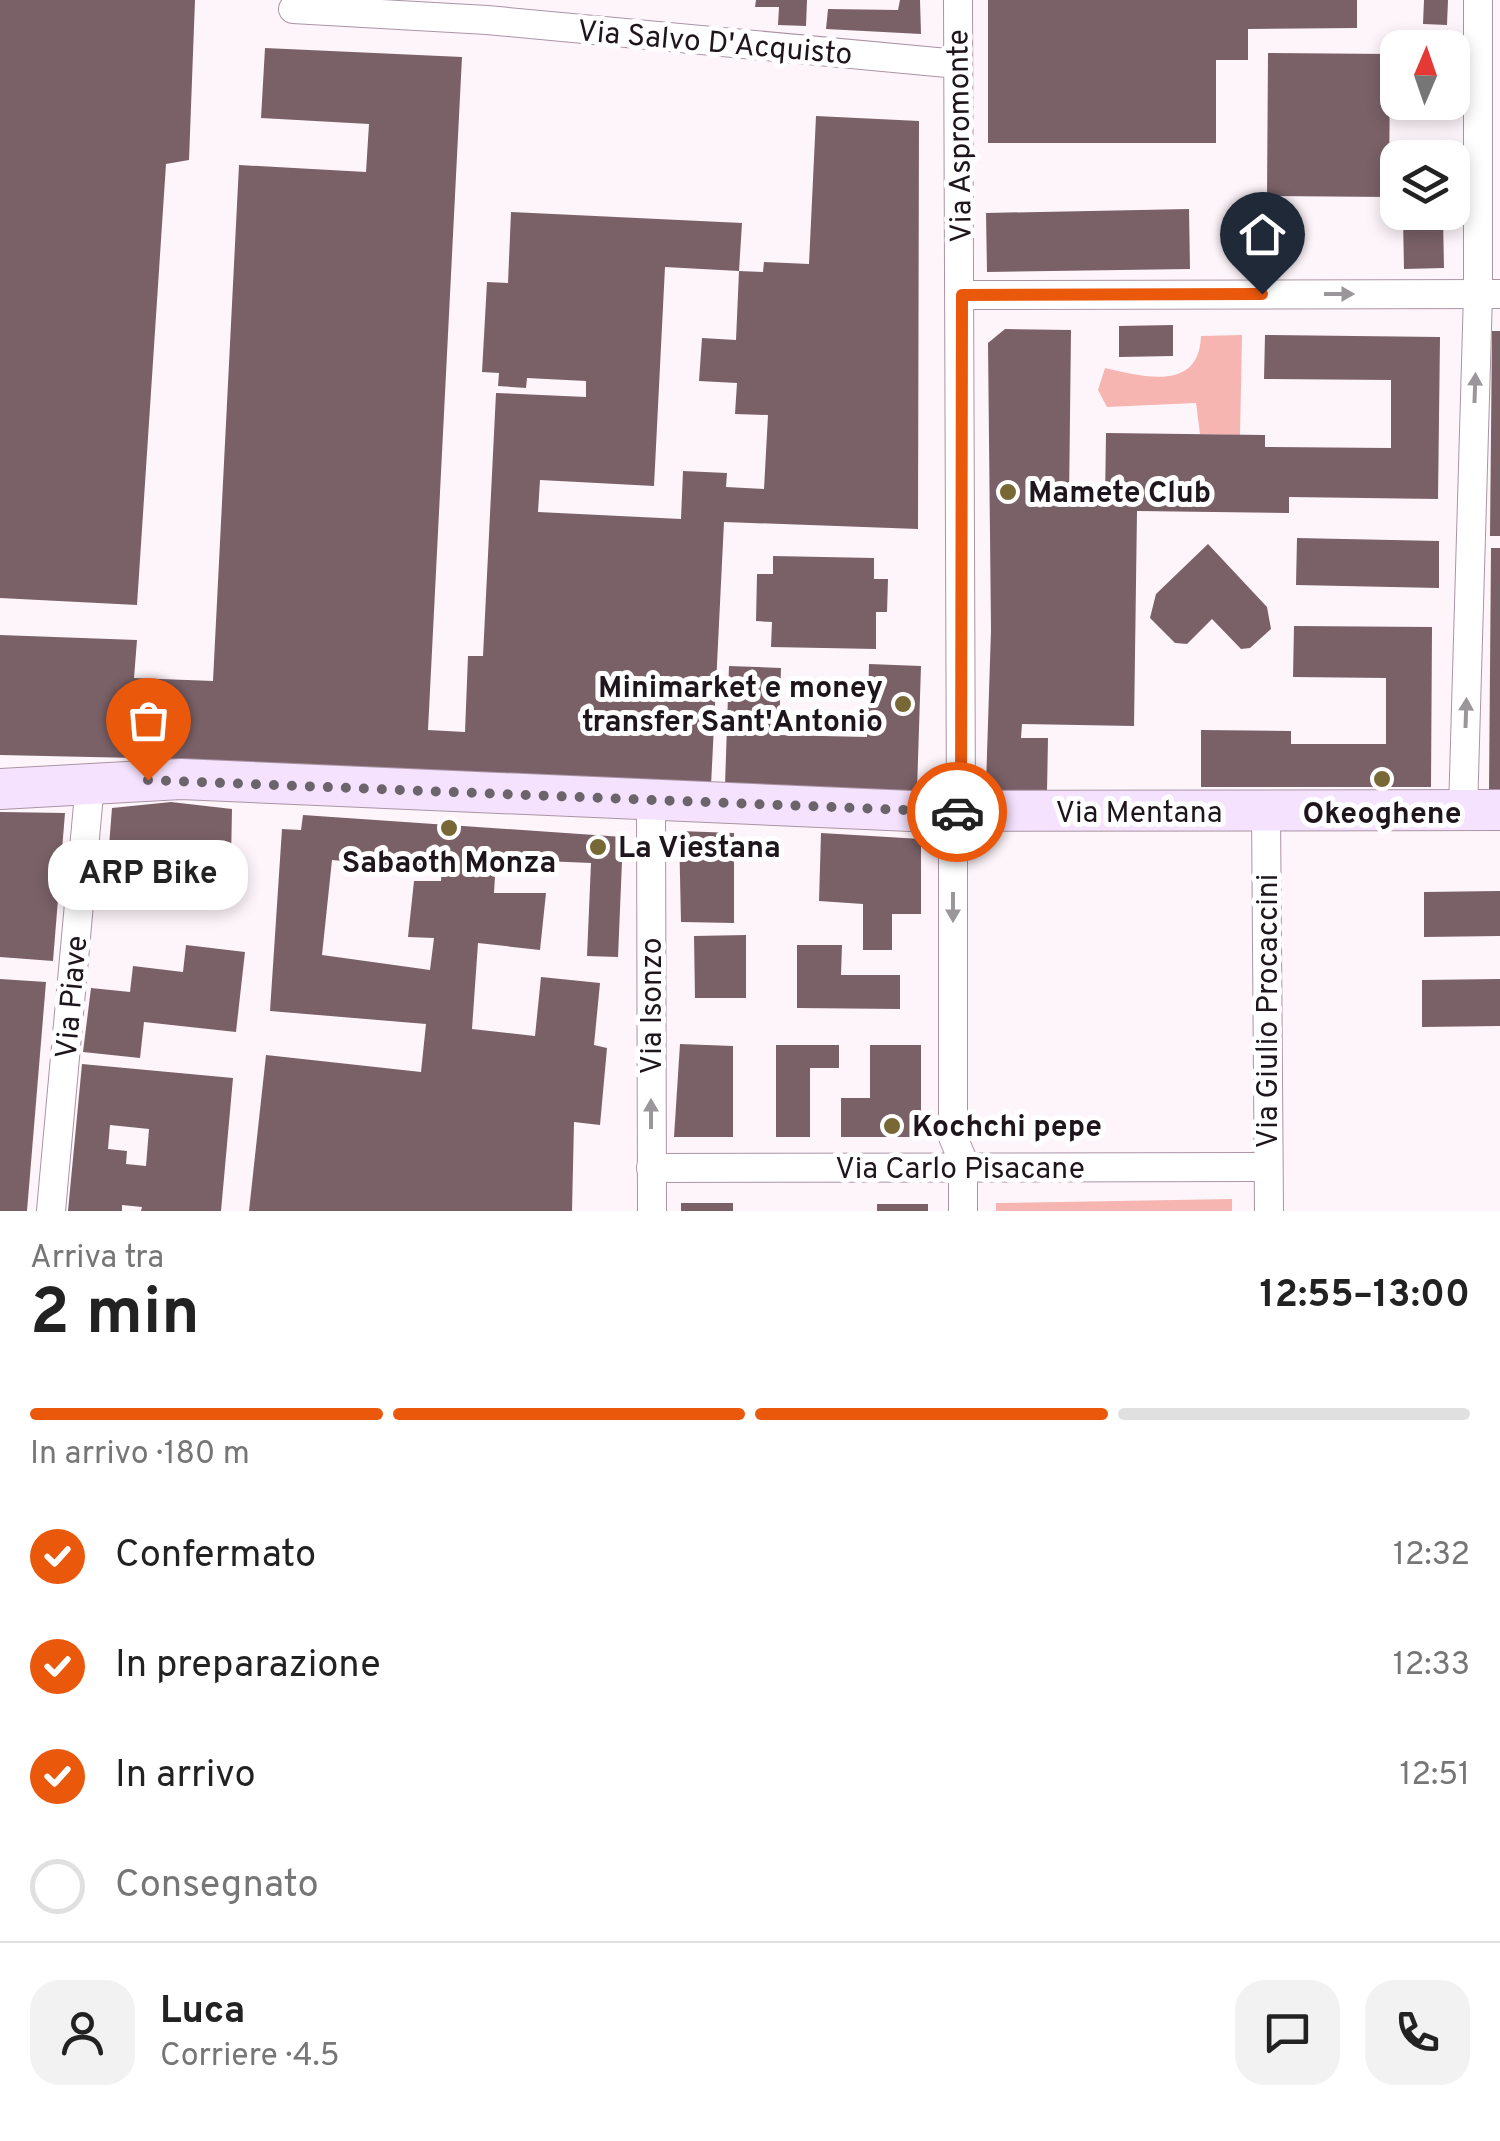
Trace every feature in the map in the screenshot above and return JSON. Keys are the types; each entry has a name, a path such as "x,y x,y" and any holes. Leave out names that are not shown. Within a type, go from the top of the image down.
{"street":[{"name":"Via Aspromonte","path":"958,0 961,812 953,840 953,1137 963,1169 963,1211"},
{"path":"1478,0 1489,294 1481,810"},
{"name":"Via Salvo D'Acquisto","path":"294,9 487,20 958,64"},
{"path":"962,295 1489,294"},
{"name":"Via Mentana","path":"0,789 181,778 961,812 1481,810"},
{"name":"Via Piave","path":"51,1211 90,783"},
{"name":"Via Isonzo","path":"651,800 652,1211"},
{"name":"Via Giulio Procaccini","path":"1266,811 1268,1211"},
{"name":"Via Carlo Pisacane","path":"652,1168 1268,1168"}],"shaded area":[{"path":"1242,335 1240,435 1200,434 1196,403 1107,407 1098,390 1105,368 1152,377 1180,373 1191,366 1198,354 1201,336"},
{"path":"1232,1199 1232,1211 996,1211 996,1203"}],"building":[{"path":"0,0 195,0 189,160 166,164 137,605 0,598"},
{"path":"756,0 807,0 806,26 778,25 779,7 755,7"},
{"path":"900,0 920,0 921,34 826,29 828,9 898,10"},
{"path":"988,0 1357,0 1357,28 1248,29 1248,60 1216,60 1216,143 988,143"},
{"path":"1424,0 1448,0 1447,25 1423,24"},
{"path":"265,48 462,57 428,730 465,732 468,656 483,656 496,393 586,397 586,381 527,378 526,388 498,386 499,373 482,372 487,282 508,283 511,212 742,223 739,271 763,272 764,262 809,264 816,116 919,121 918,529 724,522 711,786 181,759 0,755 0,635 137,640 134,678 213,681 239,165 366,172 369,124 261,118","holes":["665,267 739,271 736,340 702,338 699,381 737,383 735,414 768,415 764,489 726,487 727,473 683,471 681,519 538,512 540,480 654,486"]},
{"path":"1268,53 1380,54 1380,120 1390,120 1389,140 1380,140 1380,197 1267,196"},
{"path":"1189,209 1190,269 987,272 986,213"},
{"path":"1403,230 1443,230 1444,268 1404,269"},
{"path":"1173,325 1173,356 1119,357 1119,326"},
{"path":"1005,329 1071,330 1069,502 1105,502 1106,433 1265,435 1265,447 1391,448 1391,380 1264,379 1265,335 1440,337 1438,499 1289,497 1289,513 1137,511 1134,726 1022,724 1021,738 1048,738 1047,792 993,790 986,785 991,630 988,343"},
{"path":"1492,331 1500,331 1500,536 1490,536"},
{"path":"1297,538 1439,541 1439,588 1296,585"},
{"path":"1208,544 1267,607 1271,629 1250,648 1241,649 1212,619 1187,644 1175,643 1150,618 1156,594"},
{"path":"1491,548 1500,548 1500,792 1489,792"},
{"path":"773,556 874,558 874,579 888,579 887,612 876,612 876,649 771,647 772,622 756,621 757,574 773,574"},
{"path":"1294,626 1432,627 1431,787 1201,787 1201,730 1291,731 1291,744 1386,744 1386,678 1293,677"},
{"path":"869,664 921,666 917,791 725,785 729,666 781,668 779,735 867,737"},
{"path":"171,802 232,809 231,860 150,868 149,885 106,884 112,808"},
{"path":"0,812 65,813 53,961 0,957"},
{"path":"303,815 623,837 618,957 587,956 591,863 496,859 494,893 546,893 540,950 478,943 472,1029 535,1036 541,977 600,983 594,1045 607,1048 600,1125 574,1122 572,1211 249,1211 266,1055 421,1072 426,1024 270,1011 282,829 301,830","holes":["332,860 426,868 427,860 442,860 441,881 414,881 408,937 434,938 430,970 322,955"]},
{"path":"679,831 734,833 734,923 681,922"},
{"path":"821,833 921,839 921,914 892,914 892,950 863,950 863,904 819,901"},
{"path":"1500,891 1500,936 1424,937 1424,892"},
{"path":"746,935 746,998 695,998 694,936"},
{"path":"186,945 245,952 236,1032 144,1022 140,1058 83,1052 91,988 130,992 133,966 183,972"},
{"path":"797,945 842,945 841,975 900,975 900,1009 797,1008"},
{"path":"0,979 46,982 27,1211 0,1211"},
{"path":"1500,979 1500,1026 1422,1027 1422,980"},
{"path":"680,1044 733,1046 733,1137 674,1137"},
{"path":"776,1045 839,1045 839,1068 810,1068 810,1137 776,1137"},
{"path":"870,1045 921,1045 921,1137 841,1137 841,1098 870,1098"},
{"path":"82,1064 233,1078 221,1211 141,1211 142,1207 122,1205 122,1211 68,1211","holes":["110,1125 149,1129 146,1166 126,1164 127,1151 108,1149"]},
{"path":"681,1203 733,1203 733,1211 681,1211"},
{"path":"877,1204 928,1204 928,1211 877,1211"}],"way so far":[{"path":"148,780 181,778 957,812"}],"place":[{"name":"Mamete Club","path":"1008,492"},
{"name":"Minimarket e money transfer Sant'Antonio","path":"903,704"},
{"name":"Okeoghene","path":"1382,779"},
{"name":"ARP Bike","path":"148,780"},
{"name":"Sabaoth Monza","path":"449,828"},
{"name":"La Viestana","path":"598,847"},
{"name":"Kochchi pepe","path":"892,1126"}],"route":[{"path":"957,812 961,812 962,295 1262,294"}]}
